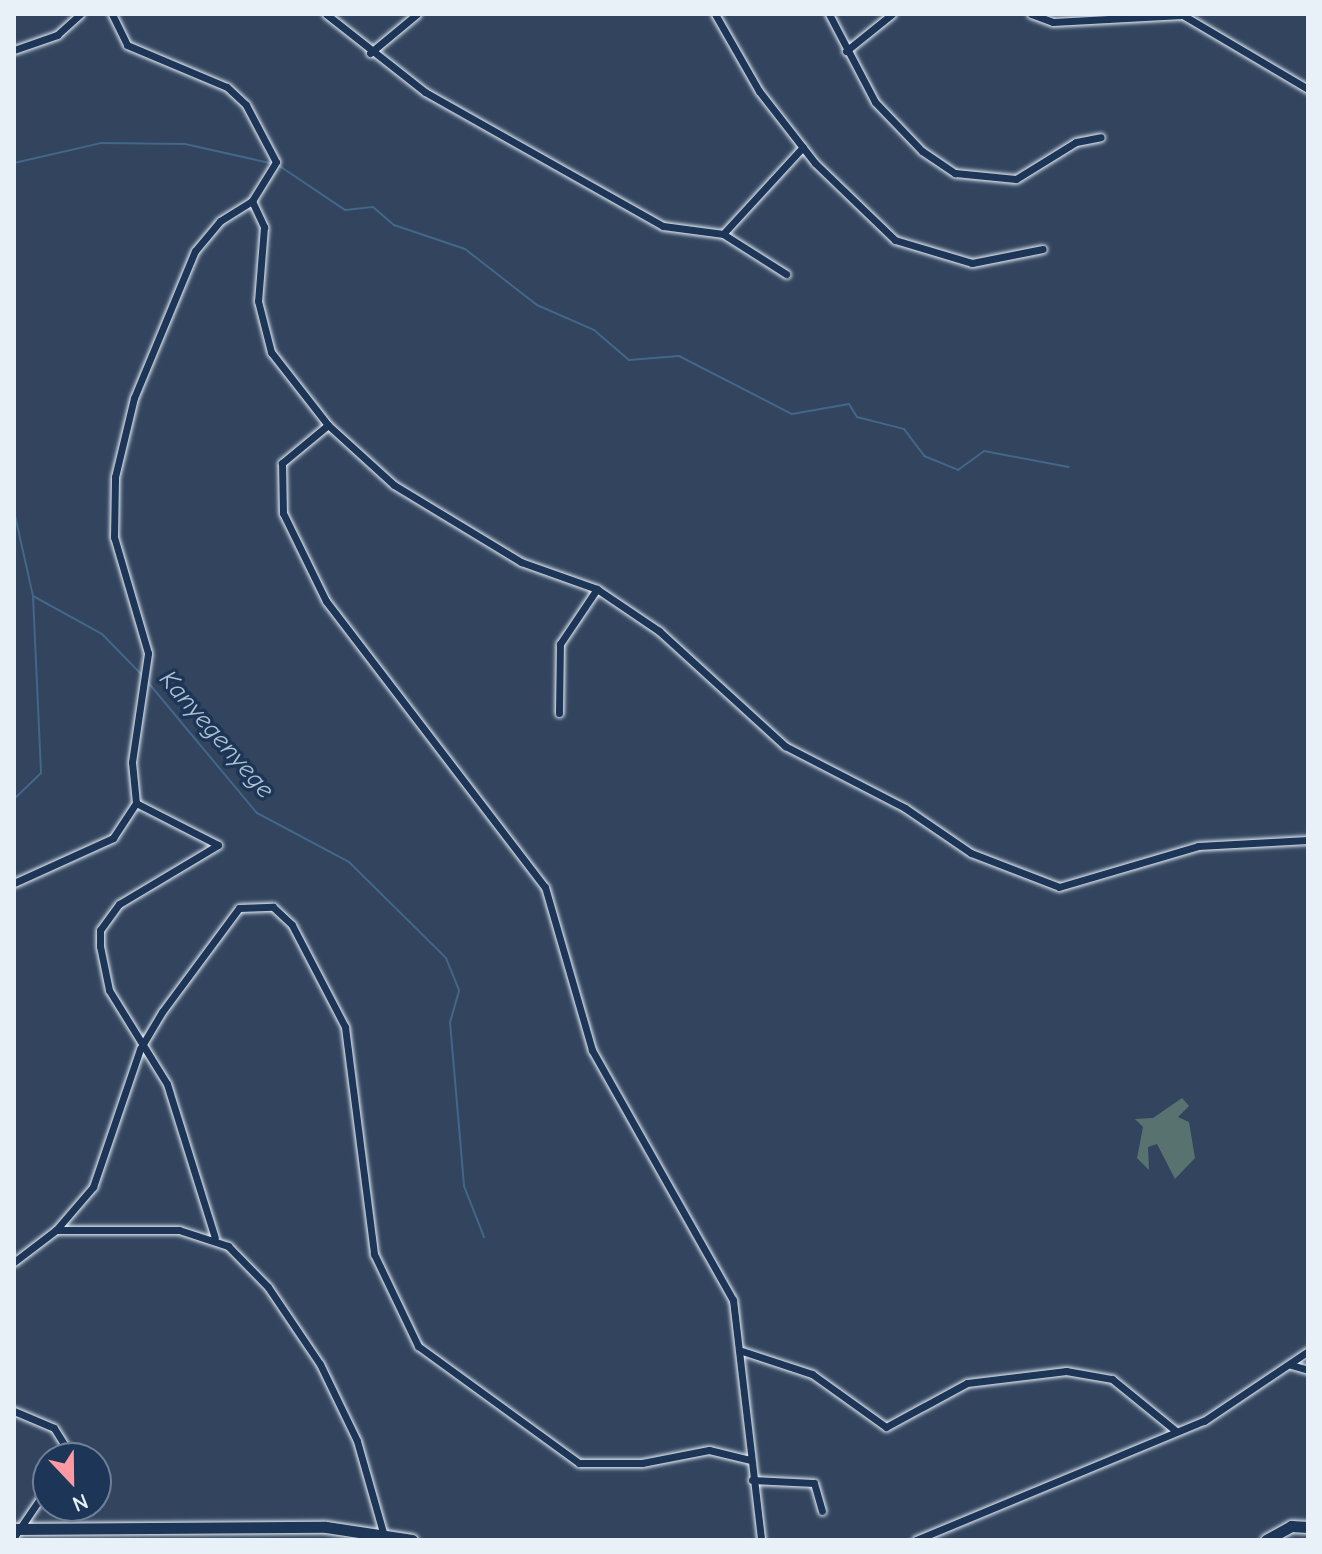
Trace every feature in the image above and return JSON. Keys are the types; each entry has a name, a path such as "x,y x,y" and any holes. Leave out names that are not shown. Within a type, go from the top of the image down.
{"highway":[{"path":"1266,1540 1291,1526 1308,1527"},
{"path":"15,1532 383,1532 412,1540"}],"street":[{"path":"14,50 57,35 80,14"},
{"path":"14,883 113,838 136,803 132,762 148,653 114,537 115,477 134,398 195,251 220,221 252,201 276,162 242,99 127,45 112,14"},
{"path":"326,14 370,53 663,226 723,234 786,274"},
{"path":"370,53 417,14"},
{"path":"715,14 803,147 877,227 908,247 972,263 1043,249"},
{"path":"829,14 846,51 890,121 955,173 1016,179 1076,142 1101,137"},
{"path":"846,51 892,14"},
{"path":"1031,14 1053,22 1181,15 1308,89"},
{"path":"723,234 803,147"},
{"path":"252,201 264,227 258,301 271,352 328,425 394,485 521,562 597,589 659,631 806,760 905,808 949,843 1059,887 1198,846 1308,840"},
{"path":"328,425 292,450 278,477 299,553 350,635 424,719 545,887 592,1050 729,1288 742,1351 752,1480 761,1540"},
{"path":"559,713 560,644 597,589"},
{"path":"136,803 218,845 155,876 100,930 109,990 144,1042 167,1084 215,1238 268,1287 320,1364 357,1441 383,1532"},
{"path":"14,1262 56,1230 93,1187 144,1042 239,908 254,902 277,908 345,1027 374,1254 418,1346 579,1463 642,1463 709,1450 750,1460"},
{"path":"56,1230 179,1230 215,1238"},
{"path":"742,1351 812,1374 886,1427 967,1383 1066,1371 1112,1379 1176,1431"},
{"path":"916,1540 1242,1402 1308,1351"},
{"path":"1291,1365 1308,1370"},
{"path":"14,1411 54,1428 63,1442"},
{"path":"752,1480 814,1483 822,1511"},
{"path":"15,1532 32,1509"}],"green space":[{"path":"1182,1098 1189,1106 1178,1117 1189,1122 1195,1158 1175,1179 1157,1144 1148,1147 1149,1170 1137,1158 1143,1127 1135,1119 1153,1118"}],"waterway":[{"path":"14,163 101,143 185,144 270,163"},
{"path":"278,165 345,210 373,207 394,225 465,249 537,305 594,330 629,360 679,356 792,414 849,404 857,417 904,429 924,456 958,470 984,451 1069,467"},
{"path":"14,511 33,596 41,773 14,799"},
{"name":"Kanyegenyege","path":"33,596 102,634 142,675"},
{"name":"Kanyegenyege","path":"146,680 257,813 349,862 446,958 459,991 450,1022 464,1186 484,1237"}]}
